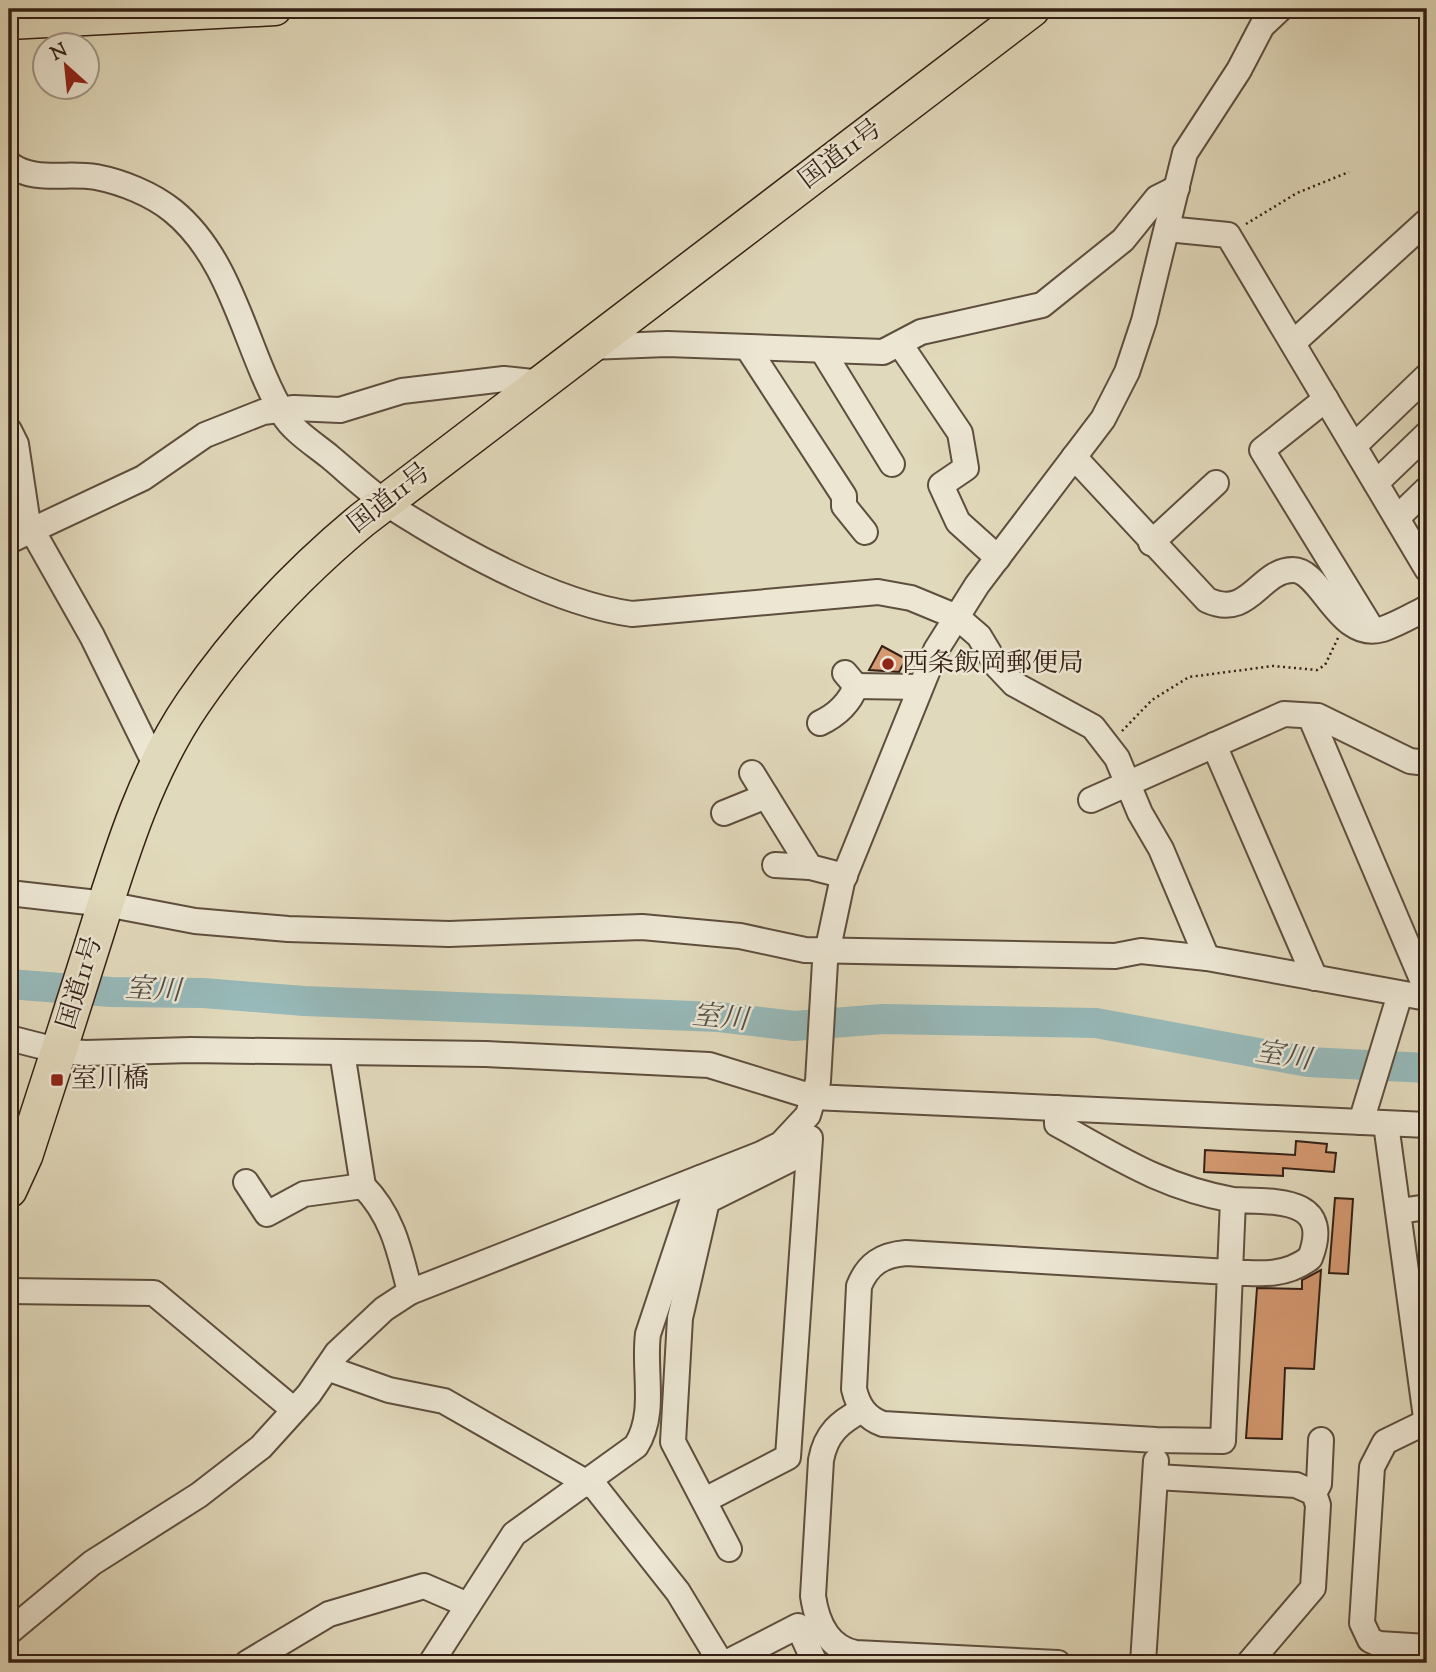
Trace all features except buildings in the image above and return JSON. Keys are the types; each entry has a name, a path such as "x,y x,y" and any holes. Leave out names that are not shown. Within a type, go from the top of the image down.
{"highway":[{"name":"国道11号","path":"9,1190 25,1155 132,827 157,768 192,704 241,638 318,557 385,502 1032,9"}],"main road":[{"path":"9,23 139,13 266,9"}],"street":[{"path":"9,1632 92,1563 199,1495 250,1455 294,1410 337,1353 384,1309 410,1292 781,1144 808,1115 816,1089 827,955 845,876 892,766 920,687 936,650 957,617 1102,419 1127,372 1144,321 1185,153 1239,70 1262,26 1278,9"},
{"path":"9,164 25,174 95,177 121,184 150,195 173,211 193,230 226,284 280,409 294,428 385,502 482,559 600,610 632,614 878,592 911,598 957,617 979,636 998,666 1014,684 1093,727 1117,758 1140,813 1161,849 1207,958"},
{"path":"589,346 667,344 884,352 932,329 1042,305 1123,240 1157,198 1177,188"},
{"path":"1293,343 1427,221"},
{"path":"1167,229 1228,235 1427,569"},
{"path":"900,344 963,441 965,468 941,485 958,522 998,558"},
{"path":"747,347 844,496 844,506 865,532"},
{"path":"822,350 892,464"},
{"path":"1354,446 1427,376"},
{"path":"23,534 143,478 205,435 239,419 280,409 340,410 402,391 504,379 542,383"},
{"path":"1326,399 1262,450 1372,629"},
{"path":"9,430 16,444 23,534 109,669 157,768"},
{"path":"1376,483 1427,434"},
{"path":"1074,457 1151,543 1207,600 1221,607 1237,603 1279,574 1294,570 1307,575 1339,615 1360,627 1381,630 1427,608"},
{"path":"1151,543 1216,483"},
{"path":"1396,518 1427,489"},
{"path":"820,723 838,715 850,679 920,687"},
{"path":"1091,800 1284,714 1318,716 1410,761 1427,763"},
{"path":"1310,716 1427,990"},
{"path":"1214,745 1315,978"},
{"path":"752,773 810,867"},
{"path":"724,813 766,796"},
{"path":"775,865 810,867 845,876"},
{"path":"9,894 195,921 288,929 449,934 642,928 740,936 827,955 1115,956 1141,951 1207,958 1315,978 1397,1002 1427,998"},
{"path":"1363,1113 1397,1002"},
{"path":"9,1038 61,1046 486,1054 709,1065 816,1089 1057,1108 1363,1113 1386,1124 1427,1125"},
{"path":"342,1052 363,1186 377,1200 392,1227 410,1292"},
{"path":"1057,1108 1057,1125 1161,1182 1197,1194 1300,1206 1311,1216 1314,1237 1310,1258 1284,1272 1229,1272 906,1253 881,1259 864,1274 859,1286 855,1389 862,1410 871,1420 883,1424 1156,1440 1223,1441 1229,1272 1233,1200"},
{"path":"705,1500 788,1457 810,1137 802,1122"},
{"path":"1386,1124 1400,1210 1427,1423 1385,1442 1372,1467 1362,1623 1370,1640 1379,1644 1427,1647"},
{"path":"729,1549 673,1442 680,1318 707,1201 807,1151"},
{"path":"431,1663 513,1534 636,1446 644,1433 648,1413 645,1354 648,1334 700,1178"},
{"path":"246,1182 267,1214 304,1194 363,1186"},
{"path":"1400,1210 1427,1207"},
{"path":"9,1291 154,1293 294,1410"},
{"path":"327,1368 389,1390 444,1401 596,1488 649,1551 723,1663 798,1626 815,1663"},
{"path":"862,1410 837,1424 823,1449 821,1460 813,1596 815,1611 835,1647 856,1653 1058,1663"},
{"path":"1143,1663 1156,1477 1156,1440"},
{"path":"1249,1663 1313,1588 1318,1505 1314,1493 1319,1484 1321,1440"},
{"path":"1156,1477 1296,1485 1314,1493"},
{"path":"247,1663 329,1614 424,1587 468,1605"}],"path":[{"path":"1228,235 1297,193 1349,172"},
{"path":"1108,746 1152,700 1189,677 1273,666 1317,670 1325,665 1338,637 1371,641 1372,629"}],"waterway":[{"name":"室川","path":"9,984 111,992 203,993 304,1001 719,1017 794,1026 883,1019 1096,1023 1308,1062 1427,1068"}],"place":[{"name":"西条飯岡郵便局","path":"888,664"},
{"name":"室川橋","path":"57,1080"}]}
